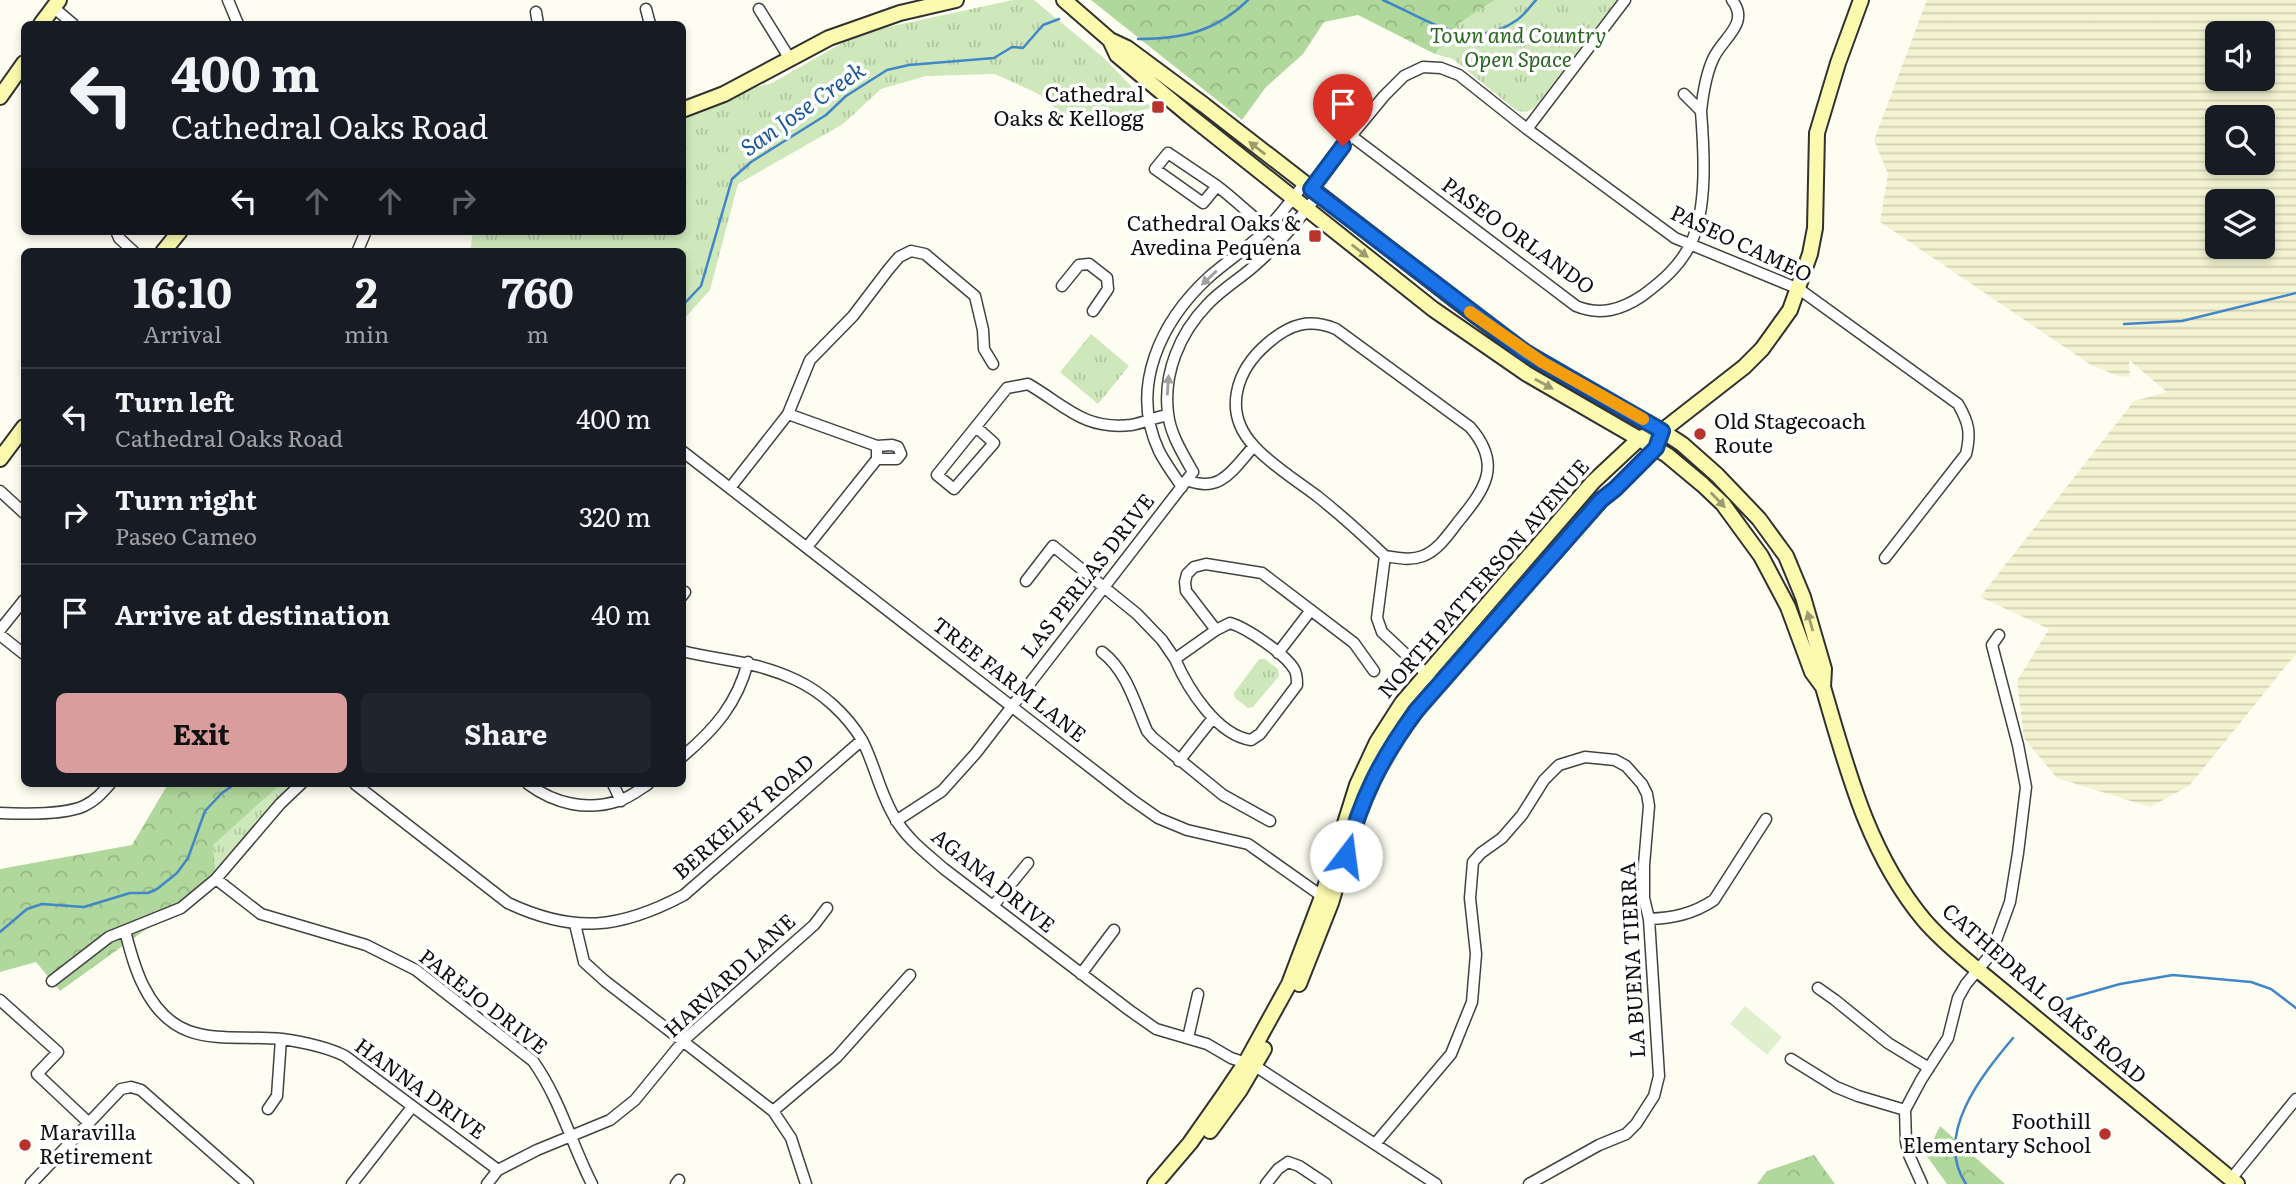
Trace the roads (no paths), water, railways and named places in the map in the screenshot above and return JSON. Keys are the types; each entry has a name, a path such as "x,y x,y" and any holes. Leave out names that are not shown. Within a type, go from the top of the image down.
{"main road":[{"path":"686,108 724,94 829,38 897,6 956,0"},
{"name":"CATHEDRAL OAKS ROAD","path":"1063,0 1110,40 1127,48 1525,352 1682,444 1739,496 1786,555 1803,597 1824,669 1823,687"},
{"name":"NORTH PATTERSON AVENUE","path":"1327,900 1345,817 1367,763 1402,703 1593,482 1640,439 1662,431 1744,367 1762,349 1790,310 1810,254 1815,229 1816,133 1861,0"},
{"path":"43,21 56,4"},
{"name":"CATHEDRAL OAKS ROAD","path":"1110,40 1117,55 1190,117 1433,309 1527,374 1656,448 1703,485 1741,526 1776,582 1812,671 1823,687 1864,820 1890,872 1924,920 1979,971 2234,1182"},
{"path":"0,97 21,68"},
{"path":"0,459 21,431"},
{"name":"NORTH PATTERSON AVENUE","path":"1168,1184 1221,1117 1250,1064 1327,900 1373,776 1395,739 1438,684 1601,500 1656,448 1662,431"},
{"name":"NORTH PATTERSON AVENUE","path":"1155,1184 1250,1064"}],"street":[{"path":"228,0 238,21"},
{"path":"1527,129 1625,0"},
{"path":"1691,244 1699,214 1701,192 1704,150 1701,111 1703,93 1714,57 1738,23 1738,8 1732,0"},
{"path":"56,4 70,21"},
{"path":"646,9 649,21"},
{"path":"759,9 789,59"},
{"path":"536,12 538,21"},
{"name":"PASEO CAMEO","path":"1311,189 1351,136 1399,81 1410,72 1423,67 1441,68 1459,75 1527,129 1675,238 1799,289 1958,404 1968,421 1970,436 1966,454 1885,558"},
{"path":"1684,94 1701,111"},
{"name":"PASEO ORLANDO","path":"1321,113 1576,306 1588,311 1606,312 1636,300 1671,272 1691,244"},
{"path":"1217,186 1203,203 1155,169 1167,153 1217,186 1240,202 1266,229 1282,238"},
{"path":"1254,446 1224,480 1201,486 1187,480 1159,450 1149,418 1150,366 1170,323 1193,292 1266,229 1294,198 1311,189"},
{"path":"1187,480 1182,453 1168,415 1169,372 1177,351 1195,319 1208,304 1253,267 1307,208 1311,189"},
{"path":"118,235 130,248"},
{"path":"730,488 788,414 810,360 853,316 899,257 911,251 925,254 975,296 983,330 984,349 993,364"},
{"path":"1062,286 1079,265 1089,264 1107,278 1108,289 1093,311"},
{"path":"1322,323 1336,329 1470,427 1480,439 1487,456 1485,484 1478,498 1434,550 1410,560 1385,556 1349,522 1254,446 1242,429 1236,404 1241,375 1255,354 1294,327 1322,323"},
{"path":"976,427 994,443 954,489 937,475 1007,388 1028,384 1080,419 1104,425 1134,425 1149,418 1168,415"},
{"path":"788,414 877,446 898,447 901,454 897,459 877,459"},
{"path":"807,547 877,459 877,446"},
{"name":"TREE FARM LANE","path":"686,454 1130,799 1158,818 1187,830 1248,844 1327,900"},
{"path":"686,460 697,461"},
{"name":"LAS PERLAS DRIVE","path":"896,821 942,791 976,753 1187,480"},
{"path":"0,491 21,510"},
{"path":"1026,581 1053,546 1137,614 1175,659 1185,681 1213,718 1241,739 1251,740 1260,734 1297,685 1294,668 1278,653 1242,626 1230,623 1175,659"},
{"path":"1385,556 1377,618 1382,632 1438,684"},
{"path":"1216,630 1186,591 1187,574 1195,567 1206,564 1262,573 1354,643 1374,671"},
{"path":"21,604 0,632 21,651"},
{"path":"1278,653 1311,610"},
{"path":"1922,1184 1912,1164 1906,1142 1905,1110 1948,1038 1958,998 1991,954 2010,902 2026,787 1992,645 1999,635"},
{"path":"1102,652 1112,660 1126,680 1147,732 1223,795 1270,821"},
{"name":"AGANA DRIVE","path":"686,653 748,662 798,680 821,695 843,715 862,740 896,821 919,848 1156,1029 1207,1044 1250,1064 1436,1184"},
{"path":"686,754 725,714 741,687 748,662"},
{"path":"1179,761 1213,718"},
{"name":"BERKELEY ROAD","path":"359,787 508,903 534,915 575,924 602,925 666,905 684,895 862,740"},
{"name":"LA BUENA TIERRA","path":"1375,1144 1451,1054 1472,1002 1476,954 1470,898 1473,862 1502,838 1522,816 1544,780 1559,765 1585,757 1615,760 1626,766 1642,783 1649,806 1644,898 1649,919 1659,1076 1654,1096 1643,1115 1626,1135 1599,1145 1529,1184"},
{"path":"0,813 67,811 82,807 98,797 107,787"},
{"path":"52,981 109,937 181,908 216,879 298,787"},
{"path":"532,787 571,806 596,806 621,801 643,787"},
{"path":"614,787 621,801"},
{"path":"1649,919 1687,914 1714,900 1766,819"},
{"path":"993,906 1028,863"},
{"name":"PAREJO DRIVE","path":"216,879 261,914 281,922 355,941 416,970 533,1061 547,1080 592,1184"},
{"name":"HARVARD LANE","path":"487,1184 498,1170 537,1150 610,1120 635,1100 684,1040 814,925 827,908"},
{"path":"575,924 584,962 773,1111 791,1138 806,1184"},
{"path":"1081,974 1114,930"},
{"name":"HANNA DRIVE","path":"124,931 145,989 155,1005 183,1030 221,1039 281,1039 321,1046 345,1056 498,1170"},
{"path":"773,1111 837,1057 910,975"},
{"path":"1818,988 1888,1043 1930,1068"},
{"path":"1188,1038 1198,994"},
{"path":"0,1000 58,1052 37,1074 89,1123"},
{"path":"268,1109 277,1096 281,1039"},
{"path":"1791,1059 1836,1087 1905,1110"},
{"path":"32,1184 121,1090 131,1087 141,1090 248,1184"},
{"path":"2234,1182 2296,1099"},
{"path":"352,1184 412,1107"},
{"path":"1266,1184 1288,1162 1326,1184"}],"waterway":[{"name":"San Jose Creek","path":"1138,39 1197,32 1223,20 1248,0"},
{"name":"San Jose Creek","path":"1383,0 1449,30 1466,33 1500,29 1517,20 1536,0"},
{"name":"San Jose Creek","path":"686,302 701,286 732,179 751,162 826,115 846,96 887,70 909,65 994,58 1012,47 1023,48 1043,25 1059,19"},
{"path":"2124,324 2182,321 2296,293"},
{"name":"San Jose Creek","path":"0,932 27,909 42,904 84,907 130,893 148,893 157,889 177,873 188,858 205,811 231,787"},
{"path":"2067,999 2120,984 2173,975 2251,982 2271,989 2296,1008"},
{"path":"1966,1184 1957,1165 1955,1146 1958,1126 1976,1088 2013,1038"}],"place":[{"name":"Cathedral Oaks & Kellogg","path":"1158,107"},
{"name":"Cathedral Oaks & Avedina Pequena","path":"1315,236"},
{"name":"Old Stagecoach Route","path":"1700,434"},
{"name":"Foothill Elementary School","path":"2105,1134"},
{"name":"Maravilla Retirement","path":"25,1145"}],"park label":[{"name":"Town and Country Open Space","path":"1518,48"}]}
